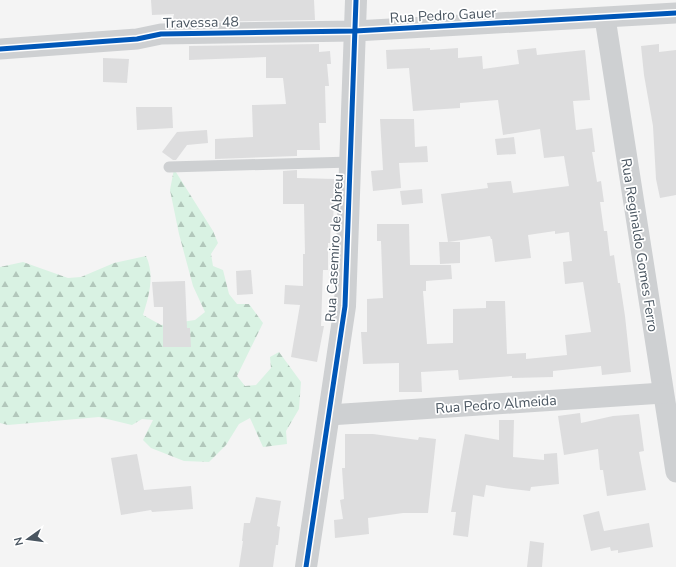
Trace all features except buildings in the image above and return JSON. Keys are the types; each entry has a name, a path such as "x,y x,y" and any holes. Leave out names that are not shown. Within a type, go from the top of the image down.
{"street":[{"name":"Rua Casemiro de Abreu","path":"306,567 345,306 356,0"},
{"name":"Rua Pedro Gauer","path":"355,31 676,14"},
{"name":"Rua Reginaldo Gomes Ferro","path":"605,18 676,472"},
{"name":"Travessa 48","path":"0,49 137,39 161,34 355,31"},
{"name":"Rua Pedro Almeida","path":"329,414 664,393"}],"lane":[{"path":"169,167 351,162"}],"green space":[{"path":"174,169 213,231 218,243 211,254 213,266 223,270 229,294 237,304 249,304 263,323 237,376 245,386 256,385 271,368 270,357 279,352 301,382 299,409 286,431 287,444 263,447 250,418 239,424 226,445 209,462 184,461 151,448 143,440 153,420 142,419 132,425 99,417 8,425 0,423 0,267 23,262 68,278 81,277 114,263 146,256 149,263 151,278 149,293 143,315 161,325 195,320 205,312 193,286 179,234 170,190"}],"cycle path":[{"path":"306,567 345,306 356,0"},
{"path":"0,49 137,39 161,34 355,31 676,13"}]}
